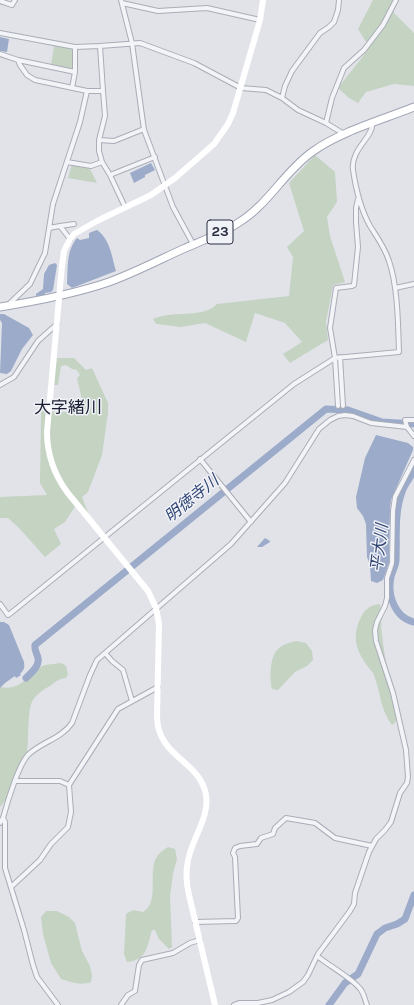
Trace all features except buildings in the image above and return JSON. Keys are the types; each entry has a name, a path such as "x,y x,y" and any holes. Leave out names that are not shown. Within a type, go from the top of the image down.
{"main road":[{"name":"23","path":"3,307 58,297 110,281 237,224 250,215 311,152 344,134 414,107"}],"street":[{"path":"0,1 12,5 15,0"},
{"path":"215,1005 187,886 187,865 191,848 206,812 206,794 203,785 196,774 174,754 162,738 158,723 159,624 156,608 148,591 62,486 49,457 47,432 58,297 63,257 70,239 83,228 165,186 214,144 228,124 233,113 260,20 263,0"},
{"path":"282,98 292,71 320,33 334,22 338,10 339,0"},
{"path":"326,123 332,98 344,68 364,50 382,25 396,0"},
{"path":"193,244 173,208 144,129 132,43 121,2 158,11 207,8 260,20"},
{"path":"0,33 75,47 140,43 194,64 241,88 266,90 282,98 298,110 326,123 344,134"},
{"path":"100,46 105,116 99,140 99,151 102,162 110,175 125,207"},
{"path":"72,88 75,72 75,47"},
{"path":"0,54 18,60 75,72"},
{"path":"18,60 27,75 35,80 87,91 103,91"},
{"path":"3,307 30,284 45,253 53,204 80,122 87,91"},
{"path":"0,604 8,615 11,613 294,384 338,358 399,352 395,288 392,269 389,259 367,220 358,199 353,170 353,162 356,152 371,130 372,124"},
{"path":"99,140 114,141 144,129"},
{"path":"110,175 155,157"},
{"path":"67,162 91,166 102,162"},
{"path":"343,406 338,358 330,328 336,288 354,285 358,247 356,208 358,199"},
{"path":"49,228 74,224"},
{"path":"60,226 70,239"},
{"path":"395,288 414,284"},
{"path":"0,385 14,377 38,341 57,324"},
{"path":"338,358 338,406"},
{"path":"0,822 3,818 24,761 29,754 66,730 72,723 97,660 231,544 285,483 319,429 330,420 345,414 371,423 406,427"},
{"path":"414,420 405,420 406,427 414,436"},
{"path":"200,459 251,522"},
{"path":"234,1005 239,1003 252,1004 265,1002 289,992 306,979 317,956 354,904 357,885 372,846 391,822 400,793 407,783 408,776 406,750 393,693 375,635 375,627 386,606 387,578 392,563 393,511 395,497 414,460"},
{"path":"105,653 123,670 132,701"},
{"path":"11,887 40,860 52,844 68,827 70,812 69,785 118,709 158,688"},
{"path":"16,781 60,781 69,785"},
{"path":"3,818 4,862 35,973 58,1005"},
{"path":"195,922 236,921 238,918 235,857 233,853 235,848 257,844 262,838 274,834 276,828 286,818 315,823 335,838 372,846"},
{"path":"121,1005 128,995 135,991 139,965 142,960 173,953 190,943 200,940"},
{"path":"317,956 352,981 362,991 367,1005"}],"green space":[{"path":"373,0 395,0 394,13 414,33 414,86 394,84 366,92 358,103 349,98 338,88 367,51 368,45 358,29"},
{"path":"54,46 73,49 73,70 51,65"},
{"path":"315,155 335,172 337,202 327,217 330,236 345,282 333,285 326,322 328,340 290,363 283,354 302,342 285,323 255,313 246,342 205,323 181,327 156,324 153,319 160,316 195,313 211,309 217,304 289,296 293,257 287,247 304,231 289,183"},
{"path":"72,164 90,169 97,183 68,178"},
{"path":"57,358 74,358 86,370 92,368 108,403 108,413 102,455 88,492 82,497 90,518 76,505 65,522 54,529 61,544 45,557 8,518 0,518 0,497 47,495 40,483 41,411 67,412 69,404 83,404 77,378 80,375 77,370 66,365 61,366 58,385 54,385"},
{"path":"380,604 381,630 390,686 397,716 395,723 392,725 382,705 376,680 358,650 356,639 358,623 363,614 371,606"},
{"path":"296,641 306,643 312,651 313,660 307,666 295,672 278,690 272,689 271,668 275,652 282,646"},
{"path":"61,663 66,666 68,674 66,678 56,682 41,692 33,700 30,712 27,752 24,765 16,784 0,807 0,687 14,687 20,684 39,668 45,665"},
{"path":"168,847 175,849 177,859 173,873 170,897 172,947 169,949 159,939 155,930 152,930 145,952 139,959 127,962 124,954 126,914 133,910 143,912 148,907 151,901 155,861 159,854"},
{"path":"46,911 57,911 69,917 75,923 82,951 90,966 92,976 91,982 80,984 61,979 51,963 43,934 41,917"}],"water":[{"path":"0,37 9,39 7,52 0,51"},
{"path":"151,163 155,170 134,183 130,173"},
{"path":"97,230 108,243 116,271 72,288 67,284 68,260 73,243 77,238 80,240 89,238 89,233"},
{"path":"55,263 57,265 53,290 45,293 45,295 36,296 36,294 43,289 44,274 49,265"},
{"path":"0,314 4,314 29,328 33,335 22,349 11,371 7,374 0,373 2,323 0,320"},
{"path":"376,435 408,443 413,447 391,500 389,563 383,580 377,583 371,581 370,565 367,557 366,524 363,516 357,508 356,497 365,458"},
{"path":"265,538 270,542 262,547 257,547"},
{"path":"0,622 4,622 9,625 24,662 24,666 20,674 21,675 16,678 15,676 0,688"}],"waterway":[{"name":"明徳寺川","path":"26,678 38,664 35,645 326,409 348,410 382,422 414,424"},
{"name":"平大川","path":"414,471 404,487 399,500 396,562 390,584 390,591 397,611 407,620 414,622"},
{"name":"平大川","path":"329,1005 345,983 358,974 377,934 385,928 397,924 405,919 414,895"}],"district":[{"name":"大字緒川","path":"68,408"}]}
